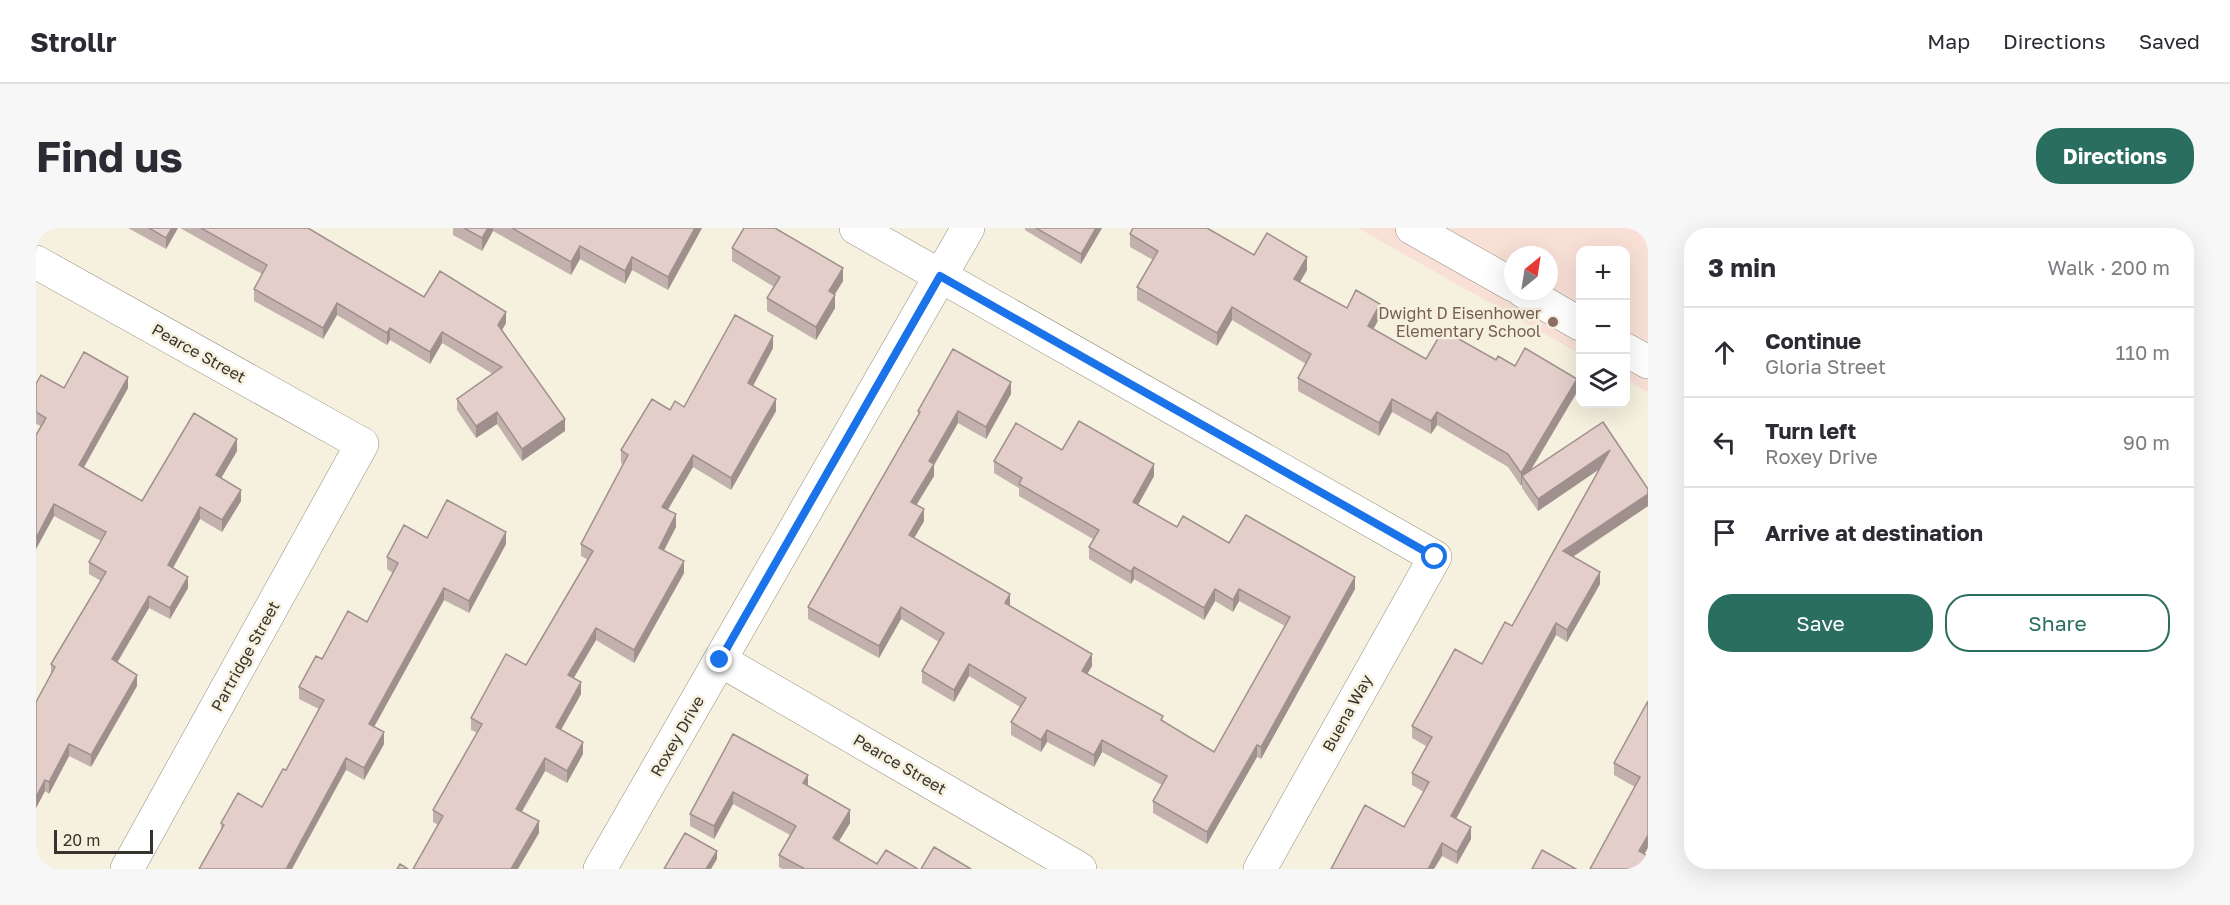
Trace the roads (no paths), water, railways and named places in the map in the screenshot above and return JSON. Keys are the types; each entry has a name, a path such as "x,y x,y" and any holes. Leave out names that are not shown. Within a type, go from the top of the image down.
{"street":[{"path":"856,228 940,276"},
{"name":"Roxey Drive","path":"600,869 968,228"},
{"path":"1412,228 1504,280"},
{"name":"Pearce Street","path":"36,262 362,444"},
{"name":"Buena Way","path":"940,276 1435,557 1260,869"},
{"path":"1539,300 1576,321"},
{"path":"1630,352 1648,362"},
{"name":"Partridge Street","path":"128,869 362,444"},
{"name":"Pearce Street","path":"720,660 1080,869"}],"place":[{"name":"Dwight D Eisenhower Elementary School","path":"1553,322"}]}
